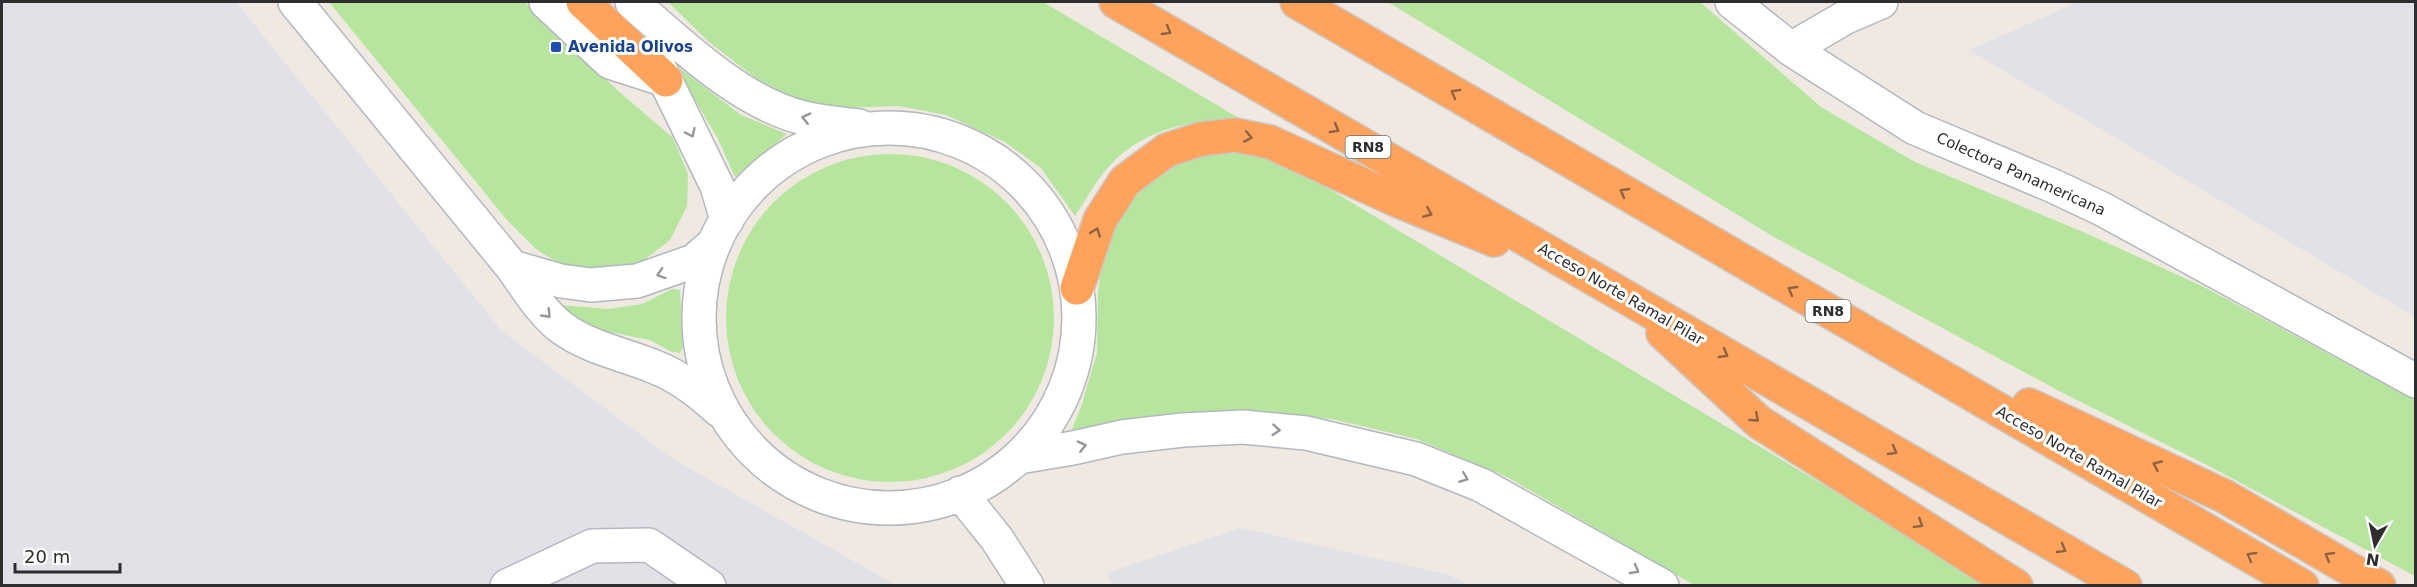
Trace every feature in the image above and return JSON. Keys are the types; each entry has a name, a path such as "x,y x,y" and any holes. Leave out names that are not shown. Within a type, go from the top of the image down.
{"highway":[{"path":"583,2 666,80"},
{"name":"Acceso Norte Ramal Pilar","path":"1116,2 2125,585"},
{"name":"Acceso Norte Ramal Pilar","path":"1297,2 2302,585"},
{"path":"1310,2 1354,34"},
{"path":"1077,288 1100,220 1125,181 1167,150 1201,139 1235,135 1270,142 1394,199 1619,293 1759,422 2016,585"},
{"path":"1830,312 2224,496 2379,585"}],"street":[{"path":"296,2 512,267 541,307 560,327 579,339 656,367 689,383 723,413"},
{"path":"546,2 610,62 666,80"},
{"path":"624,2 666,80 717,186 719,233 697,293 696,321 699,346 708,381 723,413 744,442 770,467 803,486 848,502 903,505 931,502 960,493 1009,469 1024,456 1047,424 1064,392 1075,358 1080,323 1077,288 1065,244 1042,204 1010,171 972,147 928,132 839,124 802,118 777,108 746,92 697,59 632,2"},
{"name":"Colectora Panamericana","path":"1732,2 1791,48 1915,128 2051,184 2102,209 2415,381"},
{"path":"1791,48 1846,17 1881,2"},
{"path":"512,267 591,285 638,282 694,261 719,233 756,183 794,154 837,136 885,128"},
{"path":"1024,456 1122,437 1183,430 1243,427 1306,433 1416,459 1481,485 1662,585"},
{"path":"960,493 997,539 1027,585"},
{"path":"507,585 592,546 649,545 709,585"}],"shaded area":[{"path":"2,2 236,2 502,331 673,459 896,585 2,585"},
{"path":"2078,2 2415,2 2415,317 1969,50"},
{"path":"1241,528 1450,575 1468,585 1113,586 1107,573"}],"green space":[{"path":"329,2 525,2 616,89 673,138 688,174 687,206 670,240 640,263 611,273 567,268 537,250 507,220"},
{"path":"668,2 1043,2 1237,117 1171,128 1126,150 1108,168 1075,216 1041,168 1005,142 946,115 899,106 843,108 805,104 757,79 709,42"},
{"path":"1388,2 1700,2 1821,107 1915,162 2088,234 2204,287 2415,400 2415,576 2205,464 2061,392 1774,237"},
{"path":"674,64 741,115 787,134 735,177 718,139"},
{"path":"1233,149 1289,165 1991,585 1694,585 1507,477 1417,439 1332,419 1237,413 1069,436 1081,407 1097,353 1098,295 1103,244 1118,214 1147,182 1182,157"},
{"path":"890,154 922,157 953,166 981,181 1006,202 1027,227 1042,255 1051,286 1054,318 1051,350 1042,381 1027,409 1006,434 981,455 953,470 922,479 890,482 858,479 827,470 799,455 774,434 753,409 738,381 729,350 726,318 729,286 738,255 753,227 774,202 799,181 827,166 858,157"},
{"path":"672,289 680,290 683,347 680,353 672,352 650,340 600,330 574,318 559,305 608,309 642,304"}],"place":[{"name":"Avenida Olivos","path":"556,47"}]}
